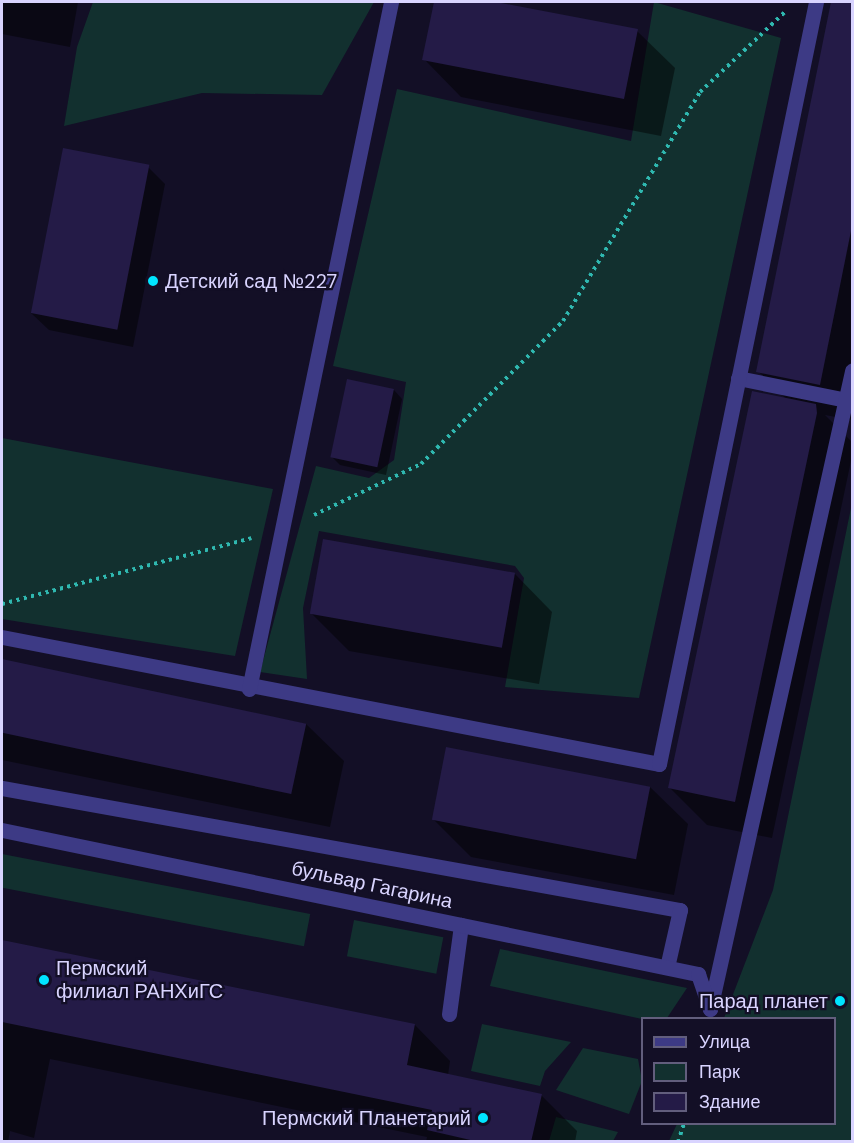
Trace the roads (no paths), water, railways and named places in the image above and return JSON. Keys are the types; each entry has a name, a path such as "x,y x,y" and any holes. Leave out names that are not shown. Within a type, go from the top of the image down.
{"street":[{"path":"249,689 391,2"},
{"path":"2,637 249,689 659,764 816,2"},
{"path":"738,378 846,400 852,371"},
{"name":"бульвар Гагарина","path":"2,830 698,974 710,1009 846,400"},
{"path":"2,788 680,910 667,968"},
{"path":"449,1014 461,925"}],"place":[{"name":"Детский сад №227","path":"153,281"},
{"name":"Пермский филиал РАНХиГС","path":"44,980"},
{"name":"Парад планет","path":"840,1001"},
{"name":"Пермский Планетарий","path":"483,1118"}]}
